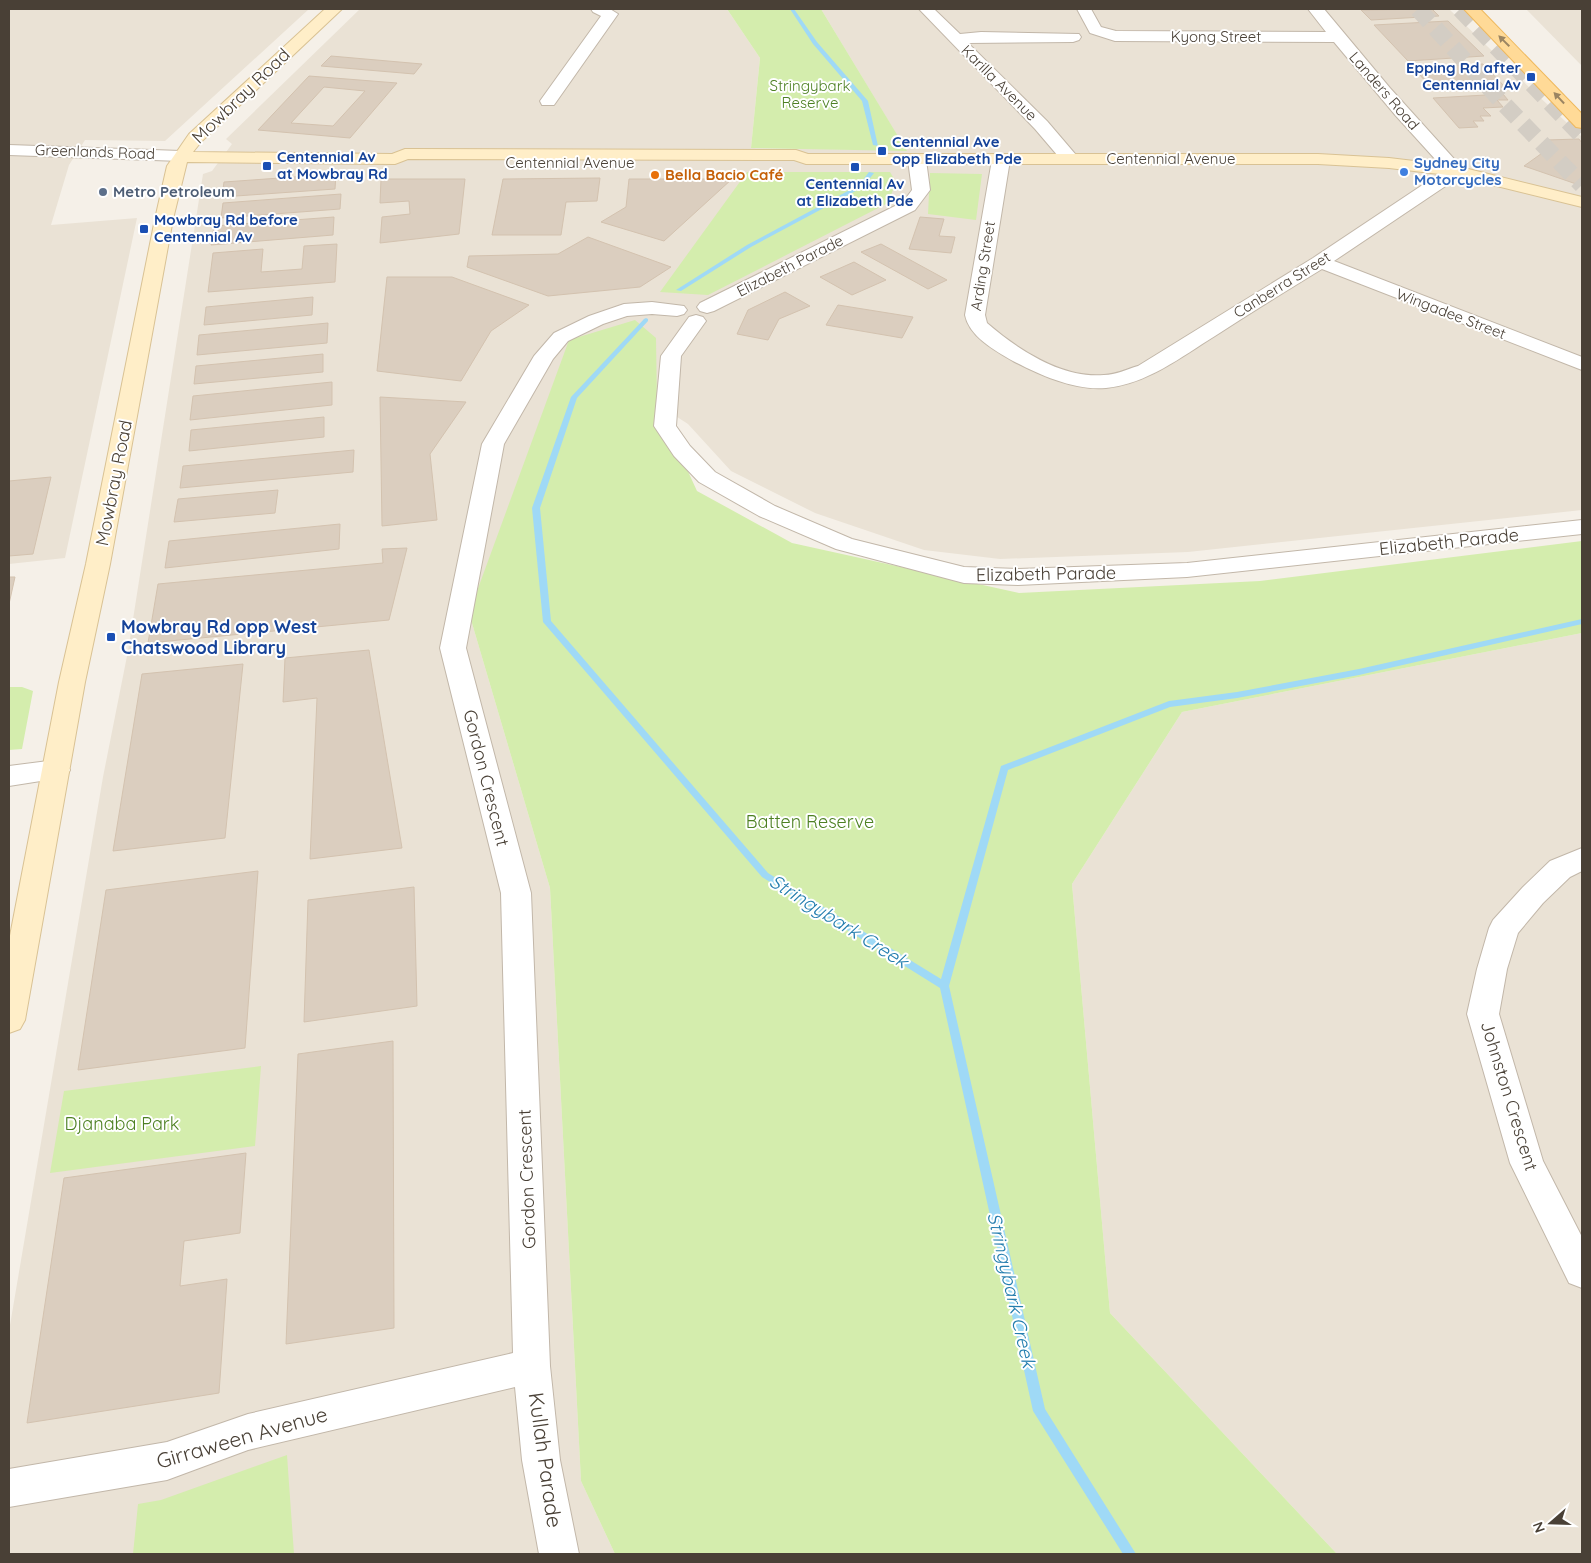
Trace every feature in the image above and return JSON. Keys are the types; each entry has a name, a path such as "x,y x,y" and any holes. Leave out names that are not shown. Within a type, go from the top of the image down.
{"main road":[{"name":"Mowbray Road","path":"9,1020 72,682 98,564 175,169 181,156 195,138 334,9"},
{"path":"1472,9 1582,123"},
{"name":"Centennial Avenue","path":"181,156 205,158 395,159 401,162 664,163 796,163 806,159 1318,159 1412,164 1456,171 1582,202"},
{"name":"Centennial Avenue","path":"1533,190 1582,209"}],"street":[{"name":"Karilla Avenue","path":"926,9 1041,125 1070,160"},
{"name":"Kyong Street","path":"1084,9 1095,30 1108,35 1124,37 1337,37"},
{"name":"Landers Road","path":"1316,9 1337,37 1428,142 1456,171"},
{"path":"548,100 610,14 601,10"},
{"path":"956,39 981,37 1073,37"},
{"name":"Greenlands Road","path":"9,150 181,156"},
{"name":"Elizabeth Parade","path":"917,160 921,190 909,206 694,313 671,356 665,426 682,451 706,477 767,511 844,544 964,575 1018,578 1187,570 1582,527"},
{"name":"Arding Street","path":"1001,160 975,314 977,325 1004,348 1047,368 1076,378 1099,382"},
{"name":"Canberra Street","path":"1099,382 1114,381 1145,370 1320,262 1456,171"},
{"name":"Wingadee Street","path":"1320,262 1582,364"},
{"name":"Gordon Crescent","path":"532,1366 516,893 453,648 493,444 544,356 561,337 596,320 624,310 652,308 694,313"},
{"path":"9,776 56,770"},
{"name":"Johnston Crescent","path":"1582,859 1560,869 1533,895 1504,928 1492,969 1483,1014 1527,1163 1582,1272"},
{"name":"Girraween Avenue","path":"9,1488 167,1461 248,1432 532,1366"},
{"name":"Kullah Parade","path":"532,1366 540,1460 559,1554"}],"shaded area":[{"path":"9,9 309,9 165,141 85,140 69,165 51,225 137,218 65,558 9,564"},
{"path":"360,9 727,9 760,58 751,148 906,150 821,9 1449,9 1582,137 1582,510 1188,552 1000,559 924,550 815,513 731,471 688,424 657,404 469,613 550,888 581,1481 615,1554 9,1554 9,1331 103,777 128,651 203,174 212,171 232,144 226,139"},
{"path":"1526,9 1582,9 1582,66"},
{"path":"1582,633 1582,1554 1337,1554 1110,1313 1072,884 1182,712"}],"green space":[{"name":"Stringybark Reserve","path":"727,9 821,9 907,151 751,148 760,58"},
{"path":"747,172 890,172 896,182 888,203 708,295 660,292"},
{"path":"930,173 982,174 976,220 928,214"},
{"name":"Batten Reserve","path":"635,320 656,338 657,404 697,491 792,543 1019,593 1260,581 1582,541 1582,633 1182,712 1072,884 1110,1313 1337,1554 615,1554 581,1481 550,888 469,613 569,340"},
{"path":"9,687 22,687 33,691 22,749 9,750"},
{"name":"Djanaba Park","path":"261,1066 255,1146 50,1173 64,1091"},
{"path":"287,1455 294,1554 133,1554 138,1504 161,1500"}],"building":[{"path":"1432,9 1439,16 1371,20 1361,10"},
{"path":"1448,21 1484,56 1408,61 1374,25"},
{"path":"331,56 422,64 414,74 321,66"},
{"path":"1483,64 1505,87 1433,90 1413,67"},
{"path":"309,76 397,83 350,138 258,130","holes":["324,87 365,91 333,126 291,123"]},
{"path":"1503,94 1508,100 1497,100 1503,107 1483,108 1491,116 1480,116 1484,121 1473,121 1478,127 1459,128 1433,98"},
{"path":"1579,139 1582,143 1582,186 1524,166 1552,146 1546,140"},
{"path":"336,174 335,189 222,197 224,182"},
{"path":"600,178 597,201 566,202 561,235 492,235 503,179"},
{"path":"381,179 465,179 459,234 380,243 382,217 410,214 409,201 380,203"},
{"path":"629,179 732,179 664,241 601,222 626,207"},
{"path":"341,194 340,209 221,218 223,203"},
{"path":"334,217 333,235 211,245 214,226"},
{"path":"920,217 944,219 939,236 955,237 951,253 909,249"},
{"path":"588,237 671,267 640,287 548,296 467,267 469,256 558,254"},
{"path":"337,244 335,282 208,292 213,253 263,249 261,272 302,269 304,246"},
{"path":"881,244 947,280 928,289 861,252"},
{"path":"854,262 886,280 852,295 820,277"},
{"path":"387,277 452,277 529,305 491,331 461,381 377,371"},
{"path":"785,292 810,306 779,319 768,340 737,334 748,310"},
{"path":"313,297 312,315 204,325 206,307"},
{"path":"838,305 913,317 902,338 826,325"},
{"path":"328,323 327,343 197,355 199,335"},
{"path":"323,354 323,372 194,384 196,366"},
{"path":"332,382 332,405 190,420 193,396"},
{"path":"380,397 466,402 430,454 437,520 382,526"},
{"path":"324,417 324,437 189,451 191,430"},
{"path":"354,450 353,472 180,488 183,466"},
{"path":"51,477 33,554 9,556 9,481"},
{"path":"278,490 275,513 174,522 178,499"},
{"path":"340,524 339,549 165,568 169,541"},
{"path":"407,548 389,620 148,643 158,584 383,563 382,549"},
{"path":"9,577 15,577 9,604"},
{"path":"369,650 402,848 310,859 317,698 283,702 285,658"},
{"path":"243,664 225,838 113,851 142,674"},
{"path":"258,871 245,1048 78,1070 106,890"},
{"path":"414,887 417,1006 304,1022 308,900"},
{"path":"393,1041 394,1328 286,1344 298,1054"},
{"path":"246,1153 240,1233 184,1241 180,1286 227,1279 219,1393 27,1423 64,1178"}],"waterway":[{"name":"Stringybark Creek","path":"792,9 815,43 865,101 876,145"},
{"name":"Stringybark Creek","path":"679,290 749,246 861,186 871,173"},
{"name":"Stringybark Creek","path":"646,320 574,397 536,508 547,622 765,875 944,986"},
{"path":"944,986 1004,768 1169,704 1237,695 1359,672 1582,621"},
{"name":"Stringybark Creek","path":"944,986 1039,1411 1130,1554"}],"tunnel":[{"path":"1418,9 1503,103 1582,185"},
{"path":"1460,9 1582,136"}],"place":[{"name":"Epping Rd after Centennial Av","path":"1531,77"},
{"name":"Centennial Ave opp Elizabeth Pde","path":"882,151"},
{"name":"Centennial Av at Mowbray Rd","path":"267,166"},
{"name":"Centennial Av at Elizabeth Pde","path":"855,167"},
{"name":"Sydney City Motorcycles","path":"1404,172"},
{"name":"Bella Bacio Café","path":"655,175"},
{"name":"Metro Petroleum","path":"103,192"},
{"name":"Mowbray Rd before Centennial Av","path":"144,229"},
{"name":"Mowbray Rd opp West Chatswood Library","path":"111,637"}]}
